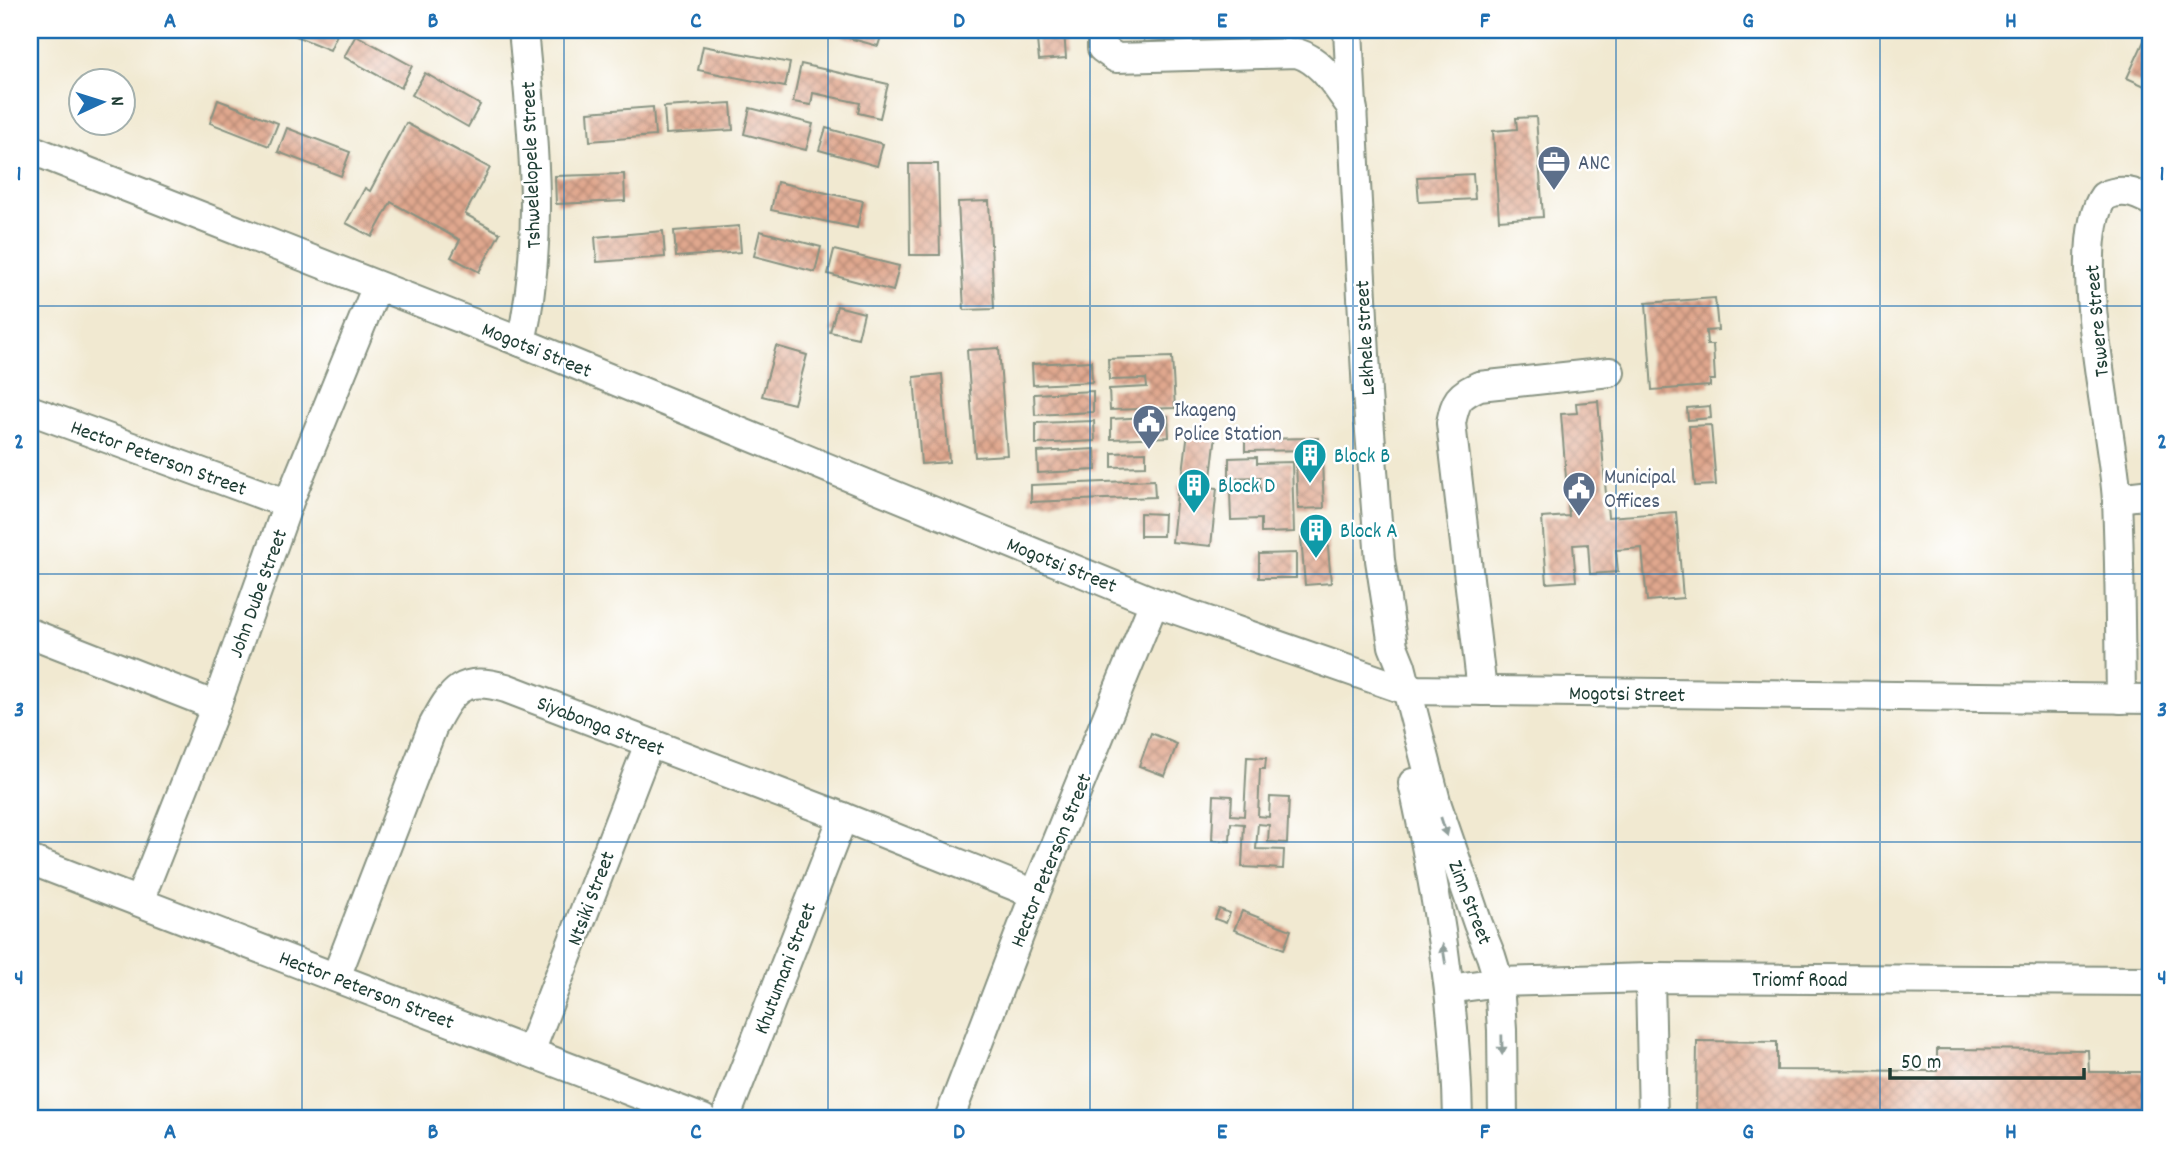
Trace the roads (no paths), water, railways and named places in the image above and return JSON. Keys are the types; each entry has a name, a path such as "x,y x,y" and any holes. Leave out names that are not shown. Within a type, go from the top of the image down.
{"street":[{"name":"Tshwelelopele Street","path":"521,342 529,308 535,225 535,176 523,30"},
{"path":"1102,30 1102,48 1116,58 1297,53 1307,56 1316,61 1353,109"},
{"name":"Lekhele Street","path":"1348,30 1374,490 1380,559 1400,687"},
{"name":"Mogotsi Street","path":"30,149 521,342 1154,602 1400,687 1482,691 2151,699"},
{"name":"Tswere Street","path":"2121,699 2117,498 2091,289 2091,238 2094,213 2104,196 2130,191 2151,201"},
{"name":"John Dube Street","path":"139,901 216,706 288,503 377,286"},
{"path":"1482,691 1451,423 1454,407 1462,394 1479,386 1610,372"},
{"name":"Hector Peterson Street","path":"30,410 288,503"},
{"path":"2117,498 2151,494"},
{"name":"Hector Peterson Street","path":"949,1119 1035,894 1154,602"},
{"path":"30,633 216,706"},
{"name":"Siyabonga Street","path":"336,977 433,726 447,700 462,686 478,683 506,688 1035,894"},
{"name":"Zinn Street","path":"1400,687 1453,856 1499,982 1503,1119"},
{"name":"Zinn Street","path":"1400,687 1449,989 1457,1069 1458,1119"},
{"name":"Ntsiki Street","path":"530,1052 649,744"},
{"name":"Khutumani Street","path":"725,1119 843,817"},
{"name":"Hector Peterson Street","path":"30,860 704,1119"},
{"path":"1650,978 1653,1119"},
{"name":"Triomf Road","path":"1449,989 1499,982 1650,978 2151,981"}],"place":[{"name":"ANC","path":"1554,192"},
{"name":"Ikageng Police Station","path":"1149,451"},
{"name":"Block B","path":"1310,485"},
{"name":"Block D","path":"1194,515"},
{"name":"Municipal Offices","path":"1579,518"},
{"name":"Block A","path":"1316,560"}]}
